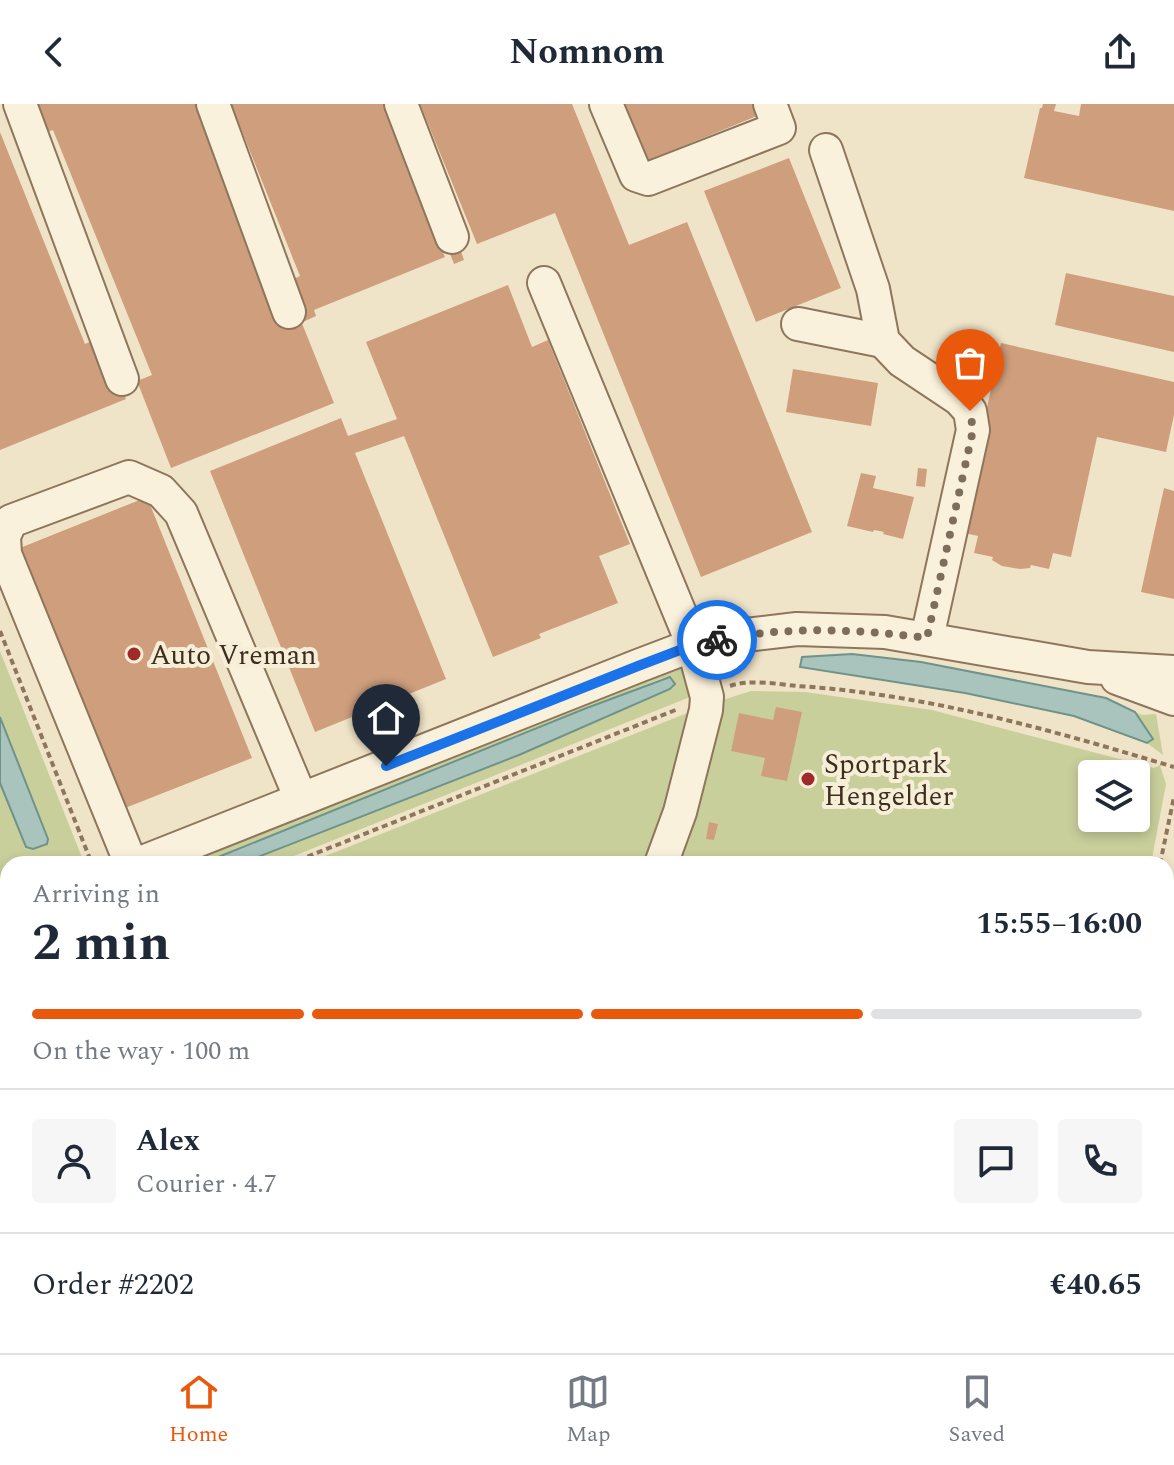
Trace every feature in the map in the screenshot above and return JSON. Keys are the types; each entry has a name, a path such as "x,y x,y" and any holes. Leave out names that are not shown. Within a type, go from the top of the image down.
{"street":[{"path":"20,104 122,379"},
{"path":"213,104 289,312"},
{"path":"401,104 452,237"},
{"path":"606,104 636,175 648,179 779,128 770,104"},
{"path":"826,150 873,289 883,341 902,361 959,399 970,411 973,430 927,638"},
{"path":"544,283 693,645 707,697 680,812 664,856"},
{"path":"798,324 883,341"},
{"path":"128,856 5,554 4,536 11,521 129,477 161,491 181,513 301,799"},
{"path":"158,856 693,645 746,635 797,629 885,632 1088,667 1174,672"},
{"path":"1088,667 1174,699"}],"path":[{"path":"0,631 89,856"},
{"path":"1162,856 1174,797"}],"green space":[{"path":"0,651 81,856 0,856 0,783 26,847 48,842 48,839 0,717"},
{"path":"679,666 687,669 700,693 294,856 260,856 519,755 674,687 667,677 660,679 221,856 195,856"},
{"name":"Sportpark Hengelder","path":"751,691 805,692 932,710 1123,760 1078,760 1078,832 1150,832 1150,767 1160,765 1166,784 1152,856 325,856 710,704"},
{"path":"1135,712 1156,714 1163,755 1147,743 1152,738"}],"water":[{"path":"852,654 921,662 1106,698 1135,712 1153,739 1147,743 1074,716 965,693 800,667 802,657"},
{"path":"670,677 675,684 670,689 519,755 260,856 221,856"},
{"path":"0,717 48,839 47,844 33,849 26,847 0,783"}],"building":[{"path":"32,104 196,104 283,322 299,316 334,403 171,468 137,381 152,375 53,130 40,135"},
{"path":"231,104 384,104 445,257 314,310 316,316 303,322 287,282 300,276"},
{"path":"420,104 572,104 629,245 687,222 812,532 701,577 555,213 477,244"},
{"path":"618,104 752,104 757,116 642,163"},
{"path":"1043,104 1056,104 1054,111 1079,116 1081,104 1174,104 1174,211 1024,178"},
{"path":"0,132 85,344 101,337 126,399 0,450"},
{"path":"789,158 841,288 756,322 704,191"},
{"path":"457,240 464,260 454,264 446,244"},
{"path":"1066,273 1174,296 1174,352 1055,325"},
{"path":"508,285 532,347 548,340 630,544 599,556 618,603 539,634 541,638 493,657 404,436 355,453 446,679 315,732 210,471 341,418 348,436 397,419 366,342"},
{"path":"1001,343 1174,382 1174,415 1166,452 1097,437 1071,557 1053,553 1049,569 1031,565 1030,568 1020,569 1002,566 992,560 993,557 974,553 978,536 960,532"},
{"path":"793,369 878,383 871,426 786,412"},
{"path":"918,468 927,469 925,487 916,486"},
{"path":"861,473 876,476 873,488 914,497 903,539 884,532 847,526"},
{"path":"1164,488 1174,491 1174,599 1141,592"},
{"path":"147,497 252,758 120,810 15,550"},
{"path":"776,707 802,712 787,781 761,776 765,758 731,751 739,713 773,720"},
{"path":"709,822 718,824 714,840 706,839"}],"way so far":[{"path":"717,640 797,629 885,632 927,638 973,430 970,411"}],"place":[{"name":"Auto Vreman","path":"134,654"},
{"name":"Sportpark Hengelder","path":"808,779"}],"route":[{"path":"386,766 693,645 717,640"}]}
